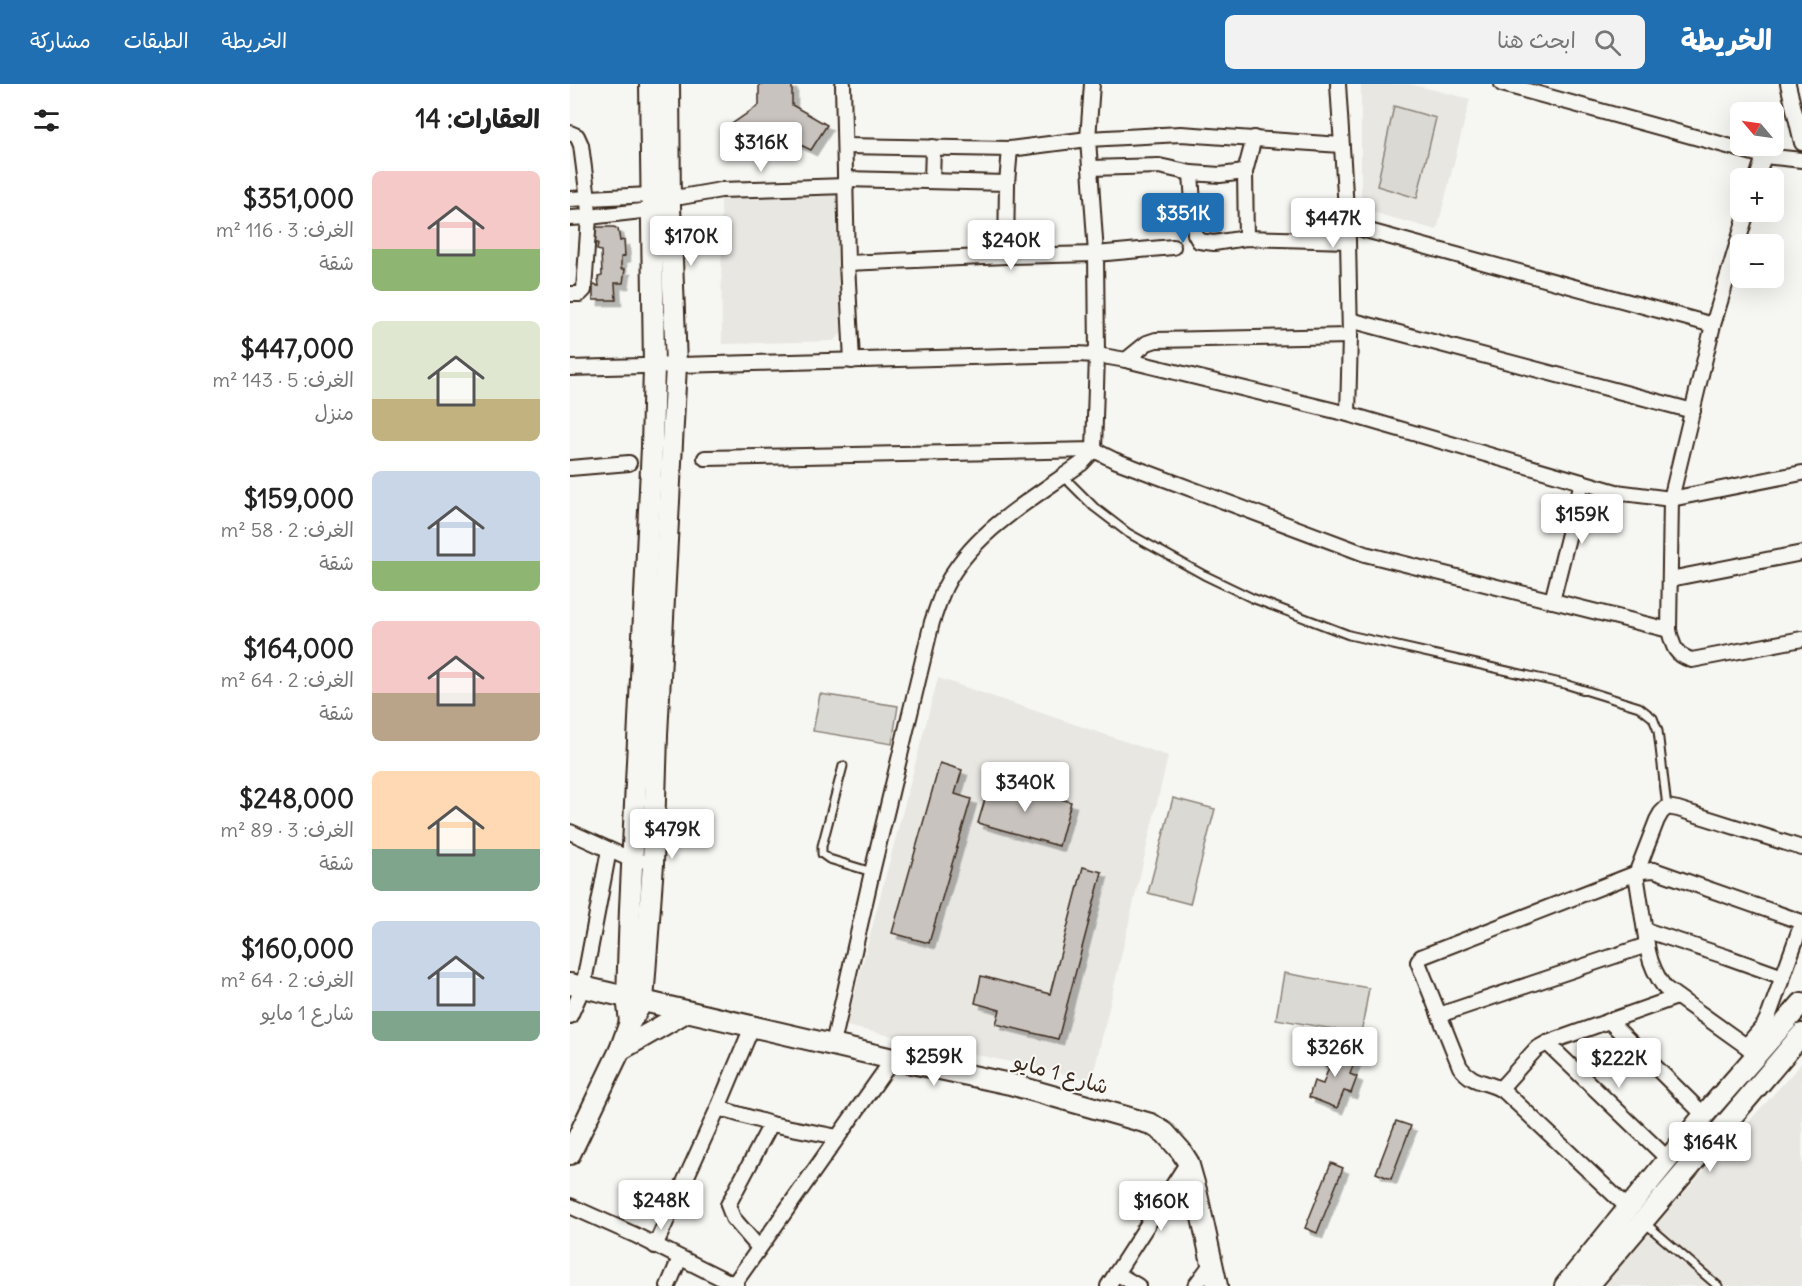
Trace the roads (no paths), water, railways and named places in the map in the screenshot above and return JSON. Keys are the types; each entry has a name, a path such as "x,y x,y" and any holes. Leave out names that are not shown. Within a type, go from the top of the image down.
{"street":[{"path":"635,999 632,860 637,760 662,448 676,365 665,201 650,84"},
{"path":"570,1154 620,1050 630,1022 653,864 662,448 654,366 665,201 669,84"},
{"path":"843,84 847,263 852,361"},
{"path":"832,1044 932,622 945,587 963,559 986,534 1082,463 1094,450 1097,355 1096,254 1088,139 1092,84"},
{"path":"1338,84 1348,241 1350,320 1348,414"},
{"path":"1502,84 1531,88 1730,146"},
{"path":"1788,84 1802,143"},
{"path":"570,133 577,136 581,145 589,217 584,290 580,294 570,294"},
{"path":"845,146 1010,149 1088,139 1181,134 1341,145"},
{"path":"1246,238 1245,172 1254,138"},
{"path":"932,181 933,147"},
{"path":"1006,256 1010,149"},
{"path":"1760,168 1764,156 1802,160"},
{"path":"1090,168 1159,166 1191,173 1221,175 1245,172"},
{"path":"1191,173 1195,234 1199,241 1214,243 1246,238 1348,241"},
{"path":"570,218 589,217 721,190 845,182 1007,183"},
{"path":"570,199 665,201"},
{"path":"1744,222 1713,325 1671,499 1669,630 1676,652 1692,660 1802,639"},
{"path":"1347,225 1713,325"},
{"path":"847,263 1096,254 1173,247"},
{"path":"1350,320 1693,411"},
{"path":"1126,360 1147,343 1156,340 1350,336"},
{"path":"570,368 1097,355 1348,414 1616,492 1671,499 1802,473"},
{"path":"705,458 1094,450 1114,460 1365,554 1669,630"},
{"path":"570,468 629,463"},
{"path":"1552,601 1582,482"},
{"path":"1670,579 1802,553"},
{"path":"1751,1051 1665,988 1657,977 1650,963 1636,874 1657,820 1667,807 1678,808 1802,848"},
{"path":"570,832 632,860 653,864"},
{"path":"570,1016 609,850"},
{"path":"1566,1286 1704,1115 1751,1051 1770,1015 1802,922 1654,870 1642,871 1421,957 1418,962 1460,1067 1466,1075 1500,1089 1628,1208"},
{"path":"1645,930 1783,977"},
{"path":"1439,1015 1647,945"},
{"name":"شارع 1 مايو","path":"576,985 686,1012 1010,1084 1151,1124 1165,1133 1188,1162 1216,1286"},
{"path":"1500,1089 1536,1049 1547,1042 1677,997"},
{"path":"1751,1051 1802,1003"},
{"path":"620,1050 686,1012"},
{"path":"1609,1021 1704,1115"},
{"path":"655,1246 752,1027"},
{"path":"1588,1286 1802,1034"},
{"path":"1547,1042 1668,1158"},
{"path":"570,1206 735,1285 893,1059"},
{"path":"718,1108 771,1124 838,1137"},
{"path":"759,1248 733,1218 728,1205 771,1124"},
{"path":"1108,1286 1188,1162"},
{"path":"668,1286 680,1258"},
{"path":"1195,1286 1212,1263"},
{"path":"1116,1273 1137,1286"}],"lane":[{"path":"1064,476 1094,507 1128,533 1204,575 1252,597 1349,635 1565,684 1639,707 1653,718 1658,731 1667,807"},
{"path":"843,766 822,846 822,854 829,859 872,872"},
{"path":"1643,1222 1718,1286"}]}
